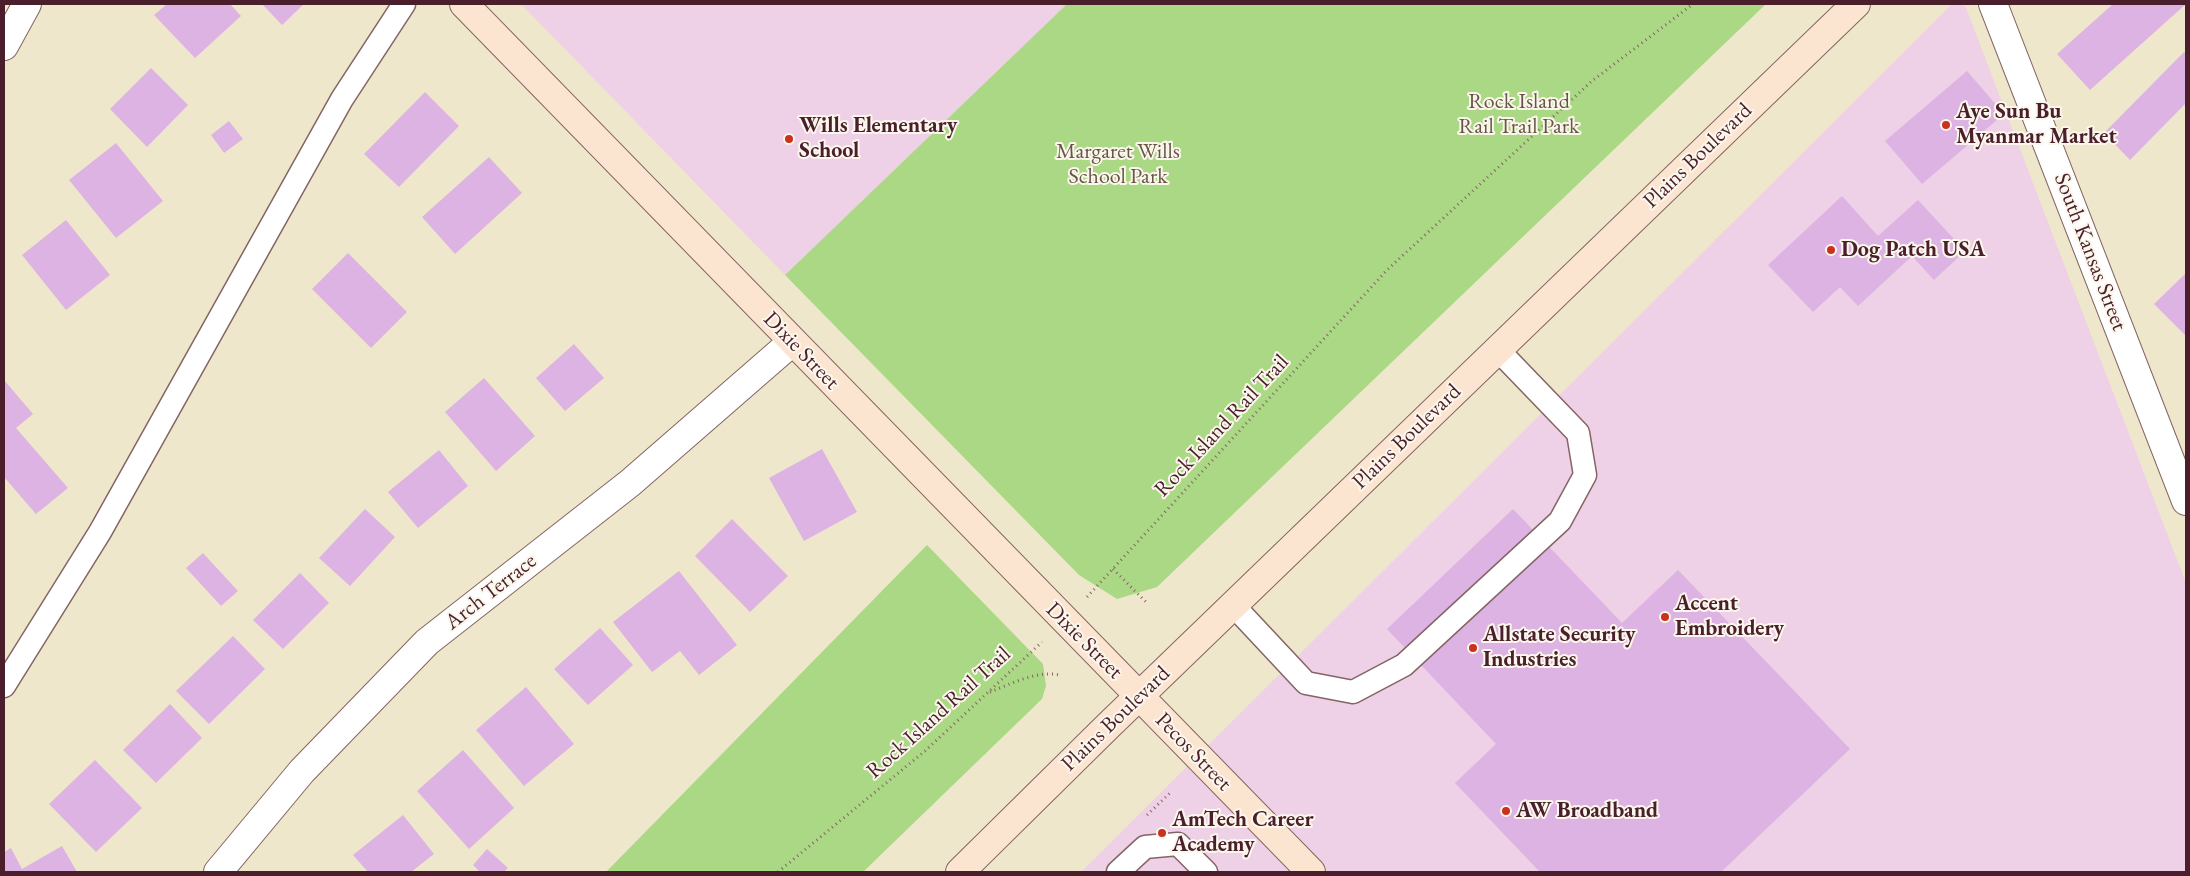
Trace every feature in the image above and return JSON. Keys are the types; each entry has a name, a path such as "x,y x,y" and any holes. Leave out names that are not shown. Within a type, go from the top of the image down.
{"main road":[{"name":"Dixie Street","path":"464,4 1139,696"},
{"name":"Plains Boulevard","path":"960,872 1139,696 1856,4"},
{"name":"Pecos Street","path":"1139,696 1311,872"}],"street":[{"path":"4,46 27,4"},
{"name":"South Kansas Street","path":"1997,6 2186,501"},
{"name":"Arch Terrace","path":"218,872 302,772 426,642 630,483 792,342"}],"lane":[{"path":"4,686 100,532 342,99 404,4"},
{"path":"1233,605 1306,683 1353,692 1404,664 1560,521 1585,475 1578,433 1498,350"},
{"path":"1118,872 1145,847 1178,844 1206,872"}],"path":[{"name":"Rock Island Rail Trail","path":"778,872 925,751 1065,622 1387,270 1592,81 1693,4"},
{"path":"1113,568 1148,604"},
{"path":"988,693 1030,677 1052,673 1059,675"}],"shaded area":[{"name":"Wills Elementary School","path":"521,4 1067,4 785,275"},
{"path":"1952,4 1962,4 1966,8 2186,583 2186,872 1081,872"}],"green space":[{"path":"1067,4 1766,4 1157,587 1117,599 1079,575 785,275"},
{"path":"927,545 1043,664 1046,686 1042,699 863,872 606,872"}],"building":[{"path":"167,4 230,4 241,16 195,58 154,15"},
{"path":"262,4 304,4 282,25"},
{"path":"2113,4 2186,4 2090,90 2057,54"},
{"path":"2184,52 2186,54 2186,103 2130,160 2104,133"},
{"path":"151,68 188,105 147,147 110,109"},
{"path":"1967,71 2004,114 1922,184 1885,141"},
{"path":"425,92 459,126 399,187 364,154"},
{"path":"229,121 243,139 224,153 211,135"},
{"path":"116,143 163,201 116,238 69,180"},
{"path":"489,157 522,193 455,254 422,217"},
{"path":"1842,196 1878,236 1918,200 1965,251 1934,280 1912,256 1858,306 1840,287 1813,312 1768,265"},
{"path":"66,220 110,275 66,310 22,255"},
{"path":"348,253 407,312 371,348 312,289"},
{"path":"2186,273 2186,336 2154,304"},
{"path":"574,344 604,378 565,411 536,378"},
{"path":"484,378 535,436 496,471 445,412"},
{"path":"4,380 33,414 16,428 68,488 36,514 4,477"},
{"path":"822,449 857,512 804,541 769,478"},
{"path":"439,450 468,486 418,528 388,492"},
{"path":"365,509 395,537 350,586 319,558"},
{"path":"1513,509 1622,623 1678,570 1850,749 1721,872 1540,872 1455,783 1496,744 1387,629"},
{"path":"732,519 788,576 750,612 695,556"},
{"path":"203,553 238,591 221,606 186,568"},
{"path":"679,571 737,645 699,675 680,651 652,672 613,622"},
{"path":"300,573 329,603 283,649 253,620"},
{"path":"600,628 633,665 588,705 554,669"},
{"path":"233,636 265,669 209,724 176,691"},
{"path":"526,687 574,744 524,786 476,730"},
{"path":"170,704 202,738 156,783 123,750"},
{"path":"463,750 514,808 469,849 417,791"},
{"path":"95,760 142,808 96,852 49,804"},
{"path":"403,815 434,854 411,872 368,872 353,855"},
{"path":"62,846 77,872 4,872 4,852 11,848 22,869"},
{"path":"487,849 508,868 504,872 480,872 473,865"}],"place":[{"name":"Aye Sun Bu Myanmar Market","path":"1946,125"},
{"name":"Wills Elementary School","path":"789,139"},
{"name":"Dog Patch USA","path":"1831,250"},
{"name":"Accent Embroidery","path":"1665,617"},
{"name":"Allstate Security Industries","path":"1473,648"},
{"name":"AW Broadband","path":"1506,811"},
{"name":"AmTech Career Academy","path":"1162,833"}],"park label":[{"name":"Rock Island Rail Trail Park","path":"1519,114"},
{"name":"Margaret Wills School Park","path":"1118,164"}]}
